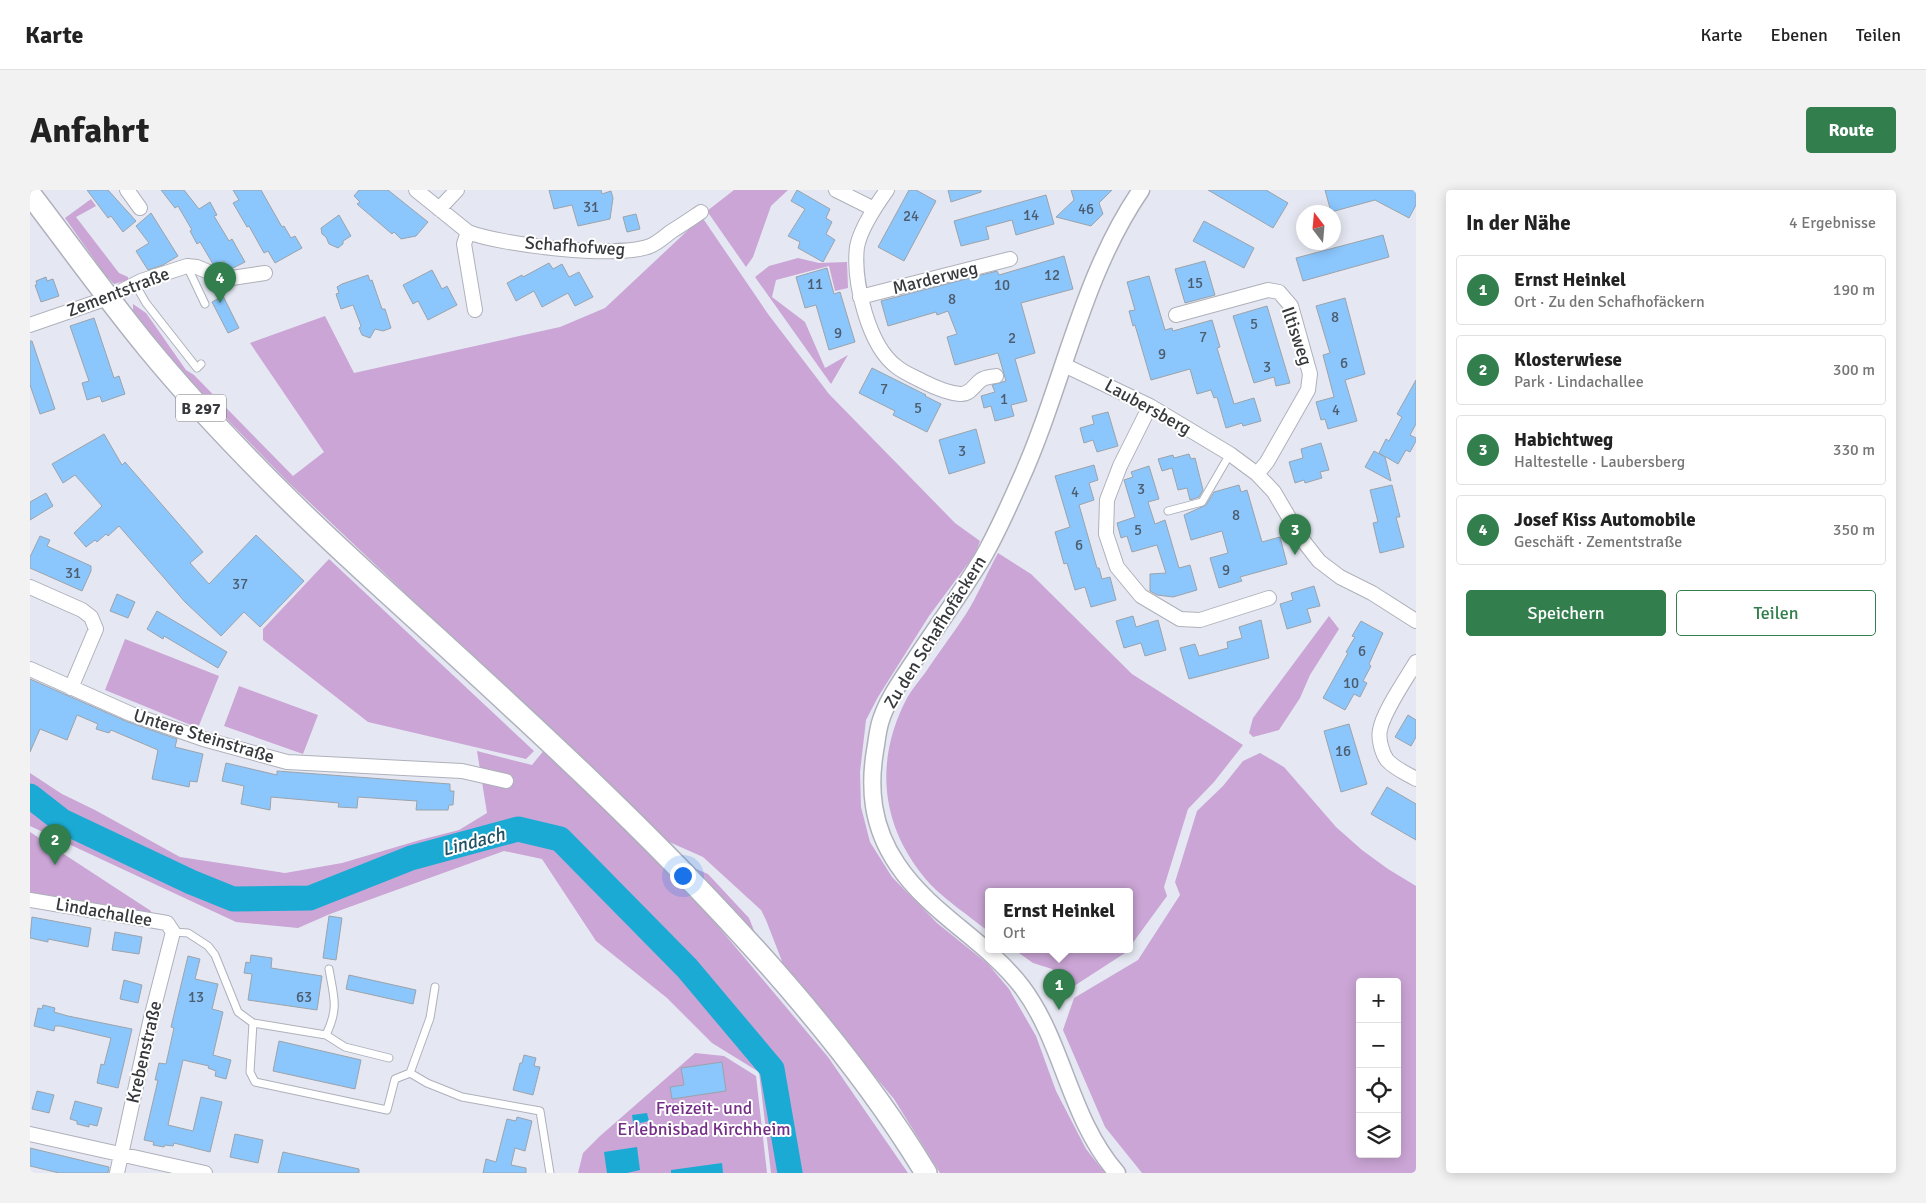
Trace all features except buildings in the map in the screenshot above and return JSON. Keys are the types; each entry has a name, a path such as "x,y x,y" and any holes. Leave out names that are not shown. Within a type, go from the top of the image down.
{"main road":[{"name":"B 297","path":"30,194 108,298 184,389 256,468 352,561 556,748 666,854 713,903 797,996 859,1074 926,1173"}],"street":[{"path":"127,190 140,208"},
{"name":"Schafhofweg","path":"416,190 468,232 478,236 536,245 603,252 629,252 651,246 701,212"},
{"path":"439,209 457,190"},
{"path":"836,190 874,209"},
{"path":"887,190 874,209 858,245 856,267 860,297 866,316 883,352 896,367 934,387 960,394 968,392 982,379 996,376"},
{"name":"Zu den Schafhofäckern","path":"985,948 916,889 896,864 883,839 878,824 871,782 880,722 895,689 983,556 1020,480 1095,278 1125,214 1141,190"},
{"path":"468,232 464,244 475,310"},
{"name":"Marderweg","path":"860,297 1010,259"},
{"name":"Zementstraße","path":"30,325 108,298 134,284 187,266 197,267 225,279 265,273"},
{"name":"Iltisweg","path":"1176,315 1268,290 1279,292 1291,306 1310,374 1308,390 1257,474"},
{"name":"Laubersberg","path":"1064,365 1150,406 1230,454 1257,474 1274,492 1301,538 1319,561 1340,577 1416,621"},
{"path":"1150,406 1120,466 1107,500 1106,534 1117,566 1141,596 1180,619 1200,620 1269,598"},
{"path":"30,587 82,610 91,617 96,629 71,688"},
{"path":"1416,662 1385,716 1380,731 1381,747 1386,758 1395,767 1416,779"},
{"name":"Untere Steinstraße","path":"30,669 132,714 203,739 287,762 462,771 506,781"},
{"name":"Lindachallee","path":"30,900 167,923 173,932"},
{"name":"Krebenstraße","path":"117,1173 150,1022 173,932"},
{"name":"Zu den Schafhofäckern","path":"991,953 1009,971 1027,994 1047,1032 1088,1132 1117,1173"},
{"path":"30,1134 205,1173"}],"lane":[{"path":"187,266 205,304"},
{"path":"134,284 151,310 197,368 201,364"},
{"path":"1168,511 1202,502 1230,454"},
{"path":"173,932 188,933 208,946 215,955 238,1012 253,1022 326,1036 345,1047 389,1058"},
{"path":"326,1036 333,1021 336,1006 329,969"},
{"path":"253,1022 250,1072 255,1082 386,1110 396,1079 410,1073 430,1018 435,987"},
{"path":"410,1073 428,1083 462,1097 540,1111 550,1173"}],"green space":[{"path":"734,190 788,190 771,206 753,257 746,267 707,211"},
{"path":"91,199 96,206 76,217 119,273 128,277 128,280 114,284 106,276 65,218"},
{"path":"702,217 768,314 829,394 955,523 980,541 975,554 929,616 878,697 866,720 860,772 861,807 870,842 892,877 937,923 988,964 1009,989 1036,1036 1056,1091 1086,1149 1105,1173 940,1173 894,1099 785,969 761,910 703,857 667,841 287,481 181,372 133,313 133,304 146,313 186,370 194,375 293,476 324,452 250,343 325,316 354,373 560,327 605,308"},
{"path":"798,258 819,263 847,262 848,288 835,291 829,266 776,280 772,297 805,322 825,368 848,355 831,384 755,277 769,266"},
{"path":"998,553 1031,574 1132,674 1243,745 1214,782 1188,809 1164,887 1167,896 1133,943 1133,888 985,888 985,929 930,884 914,863 901,841 892,818 887,795 886,771 889,747 896,722 907,698 970,607"},
{"path":"329,559 534,751 526,759 368,722 263,640 263,629"},
{"path":"1329,616 1339,629 1310,675 1300,698 1279,730 1253,737 1249,733 1253,718"},
{"path":"125,639 219,676 198,728 105,690"},
{"path":"239,686 318,715 303,754 224,726"},
{"path":"545,749 706,912 828,1057 908,1173 771,1173 759,1072 712,1043 667,998 596,941 542,859 504,851 330,914 298,928 236,922 30,826 30,773 62,794 180,857 285,873 342,863 459,830 487,813 477,751 532,765"},
{"path":"1260,753 1284,767 1336,827 1362,850 1416,886 1416,1173 1142,1173 1105,1127 1063,1030 1074,998 1138,960 1180,895 1175,882 1197,811 1223,786 1243,761"},
{"path":"30,832 151,911 151,917 30,897"},
{"path":"694,868 708,874 749,918 757,938"},
{"path":"1019,953 1125,953 1071,988 1052,969 1033,963"},
{"name":"Freizeit- und Erlebnisbad Kirchheim","path":"695,1053 724,1056 756,1076 767,1173 578,1173 583,1153"}],"water":[{"path":"647,1113 649,1121 640,1123 640,1128 634,1129 632,1115"},
{"path":"637,1147 640,1170 627,1173 607,1173 604,1152"},
{"path":"722,1163 723,1173 671,1173 671,1170"}],"waterway":[{"name":"Lindach","path":"30,796 62,821 191,882 233,899 310,898 411,858 518,829 560,839 687,968 772,1069 790,1173"}],"place":[{"name":"Josef Kiss Automobile","path":"220,303"},
{"name":"Habichtweg","path":"1295,555"},
{"name":"Klosterwiese","path":"55,865"},
{"name":"Ernst Heinkel","path":"1059,1010"}]}
